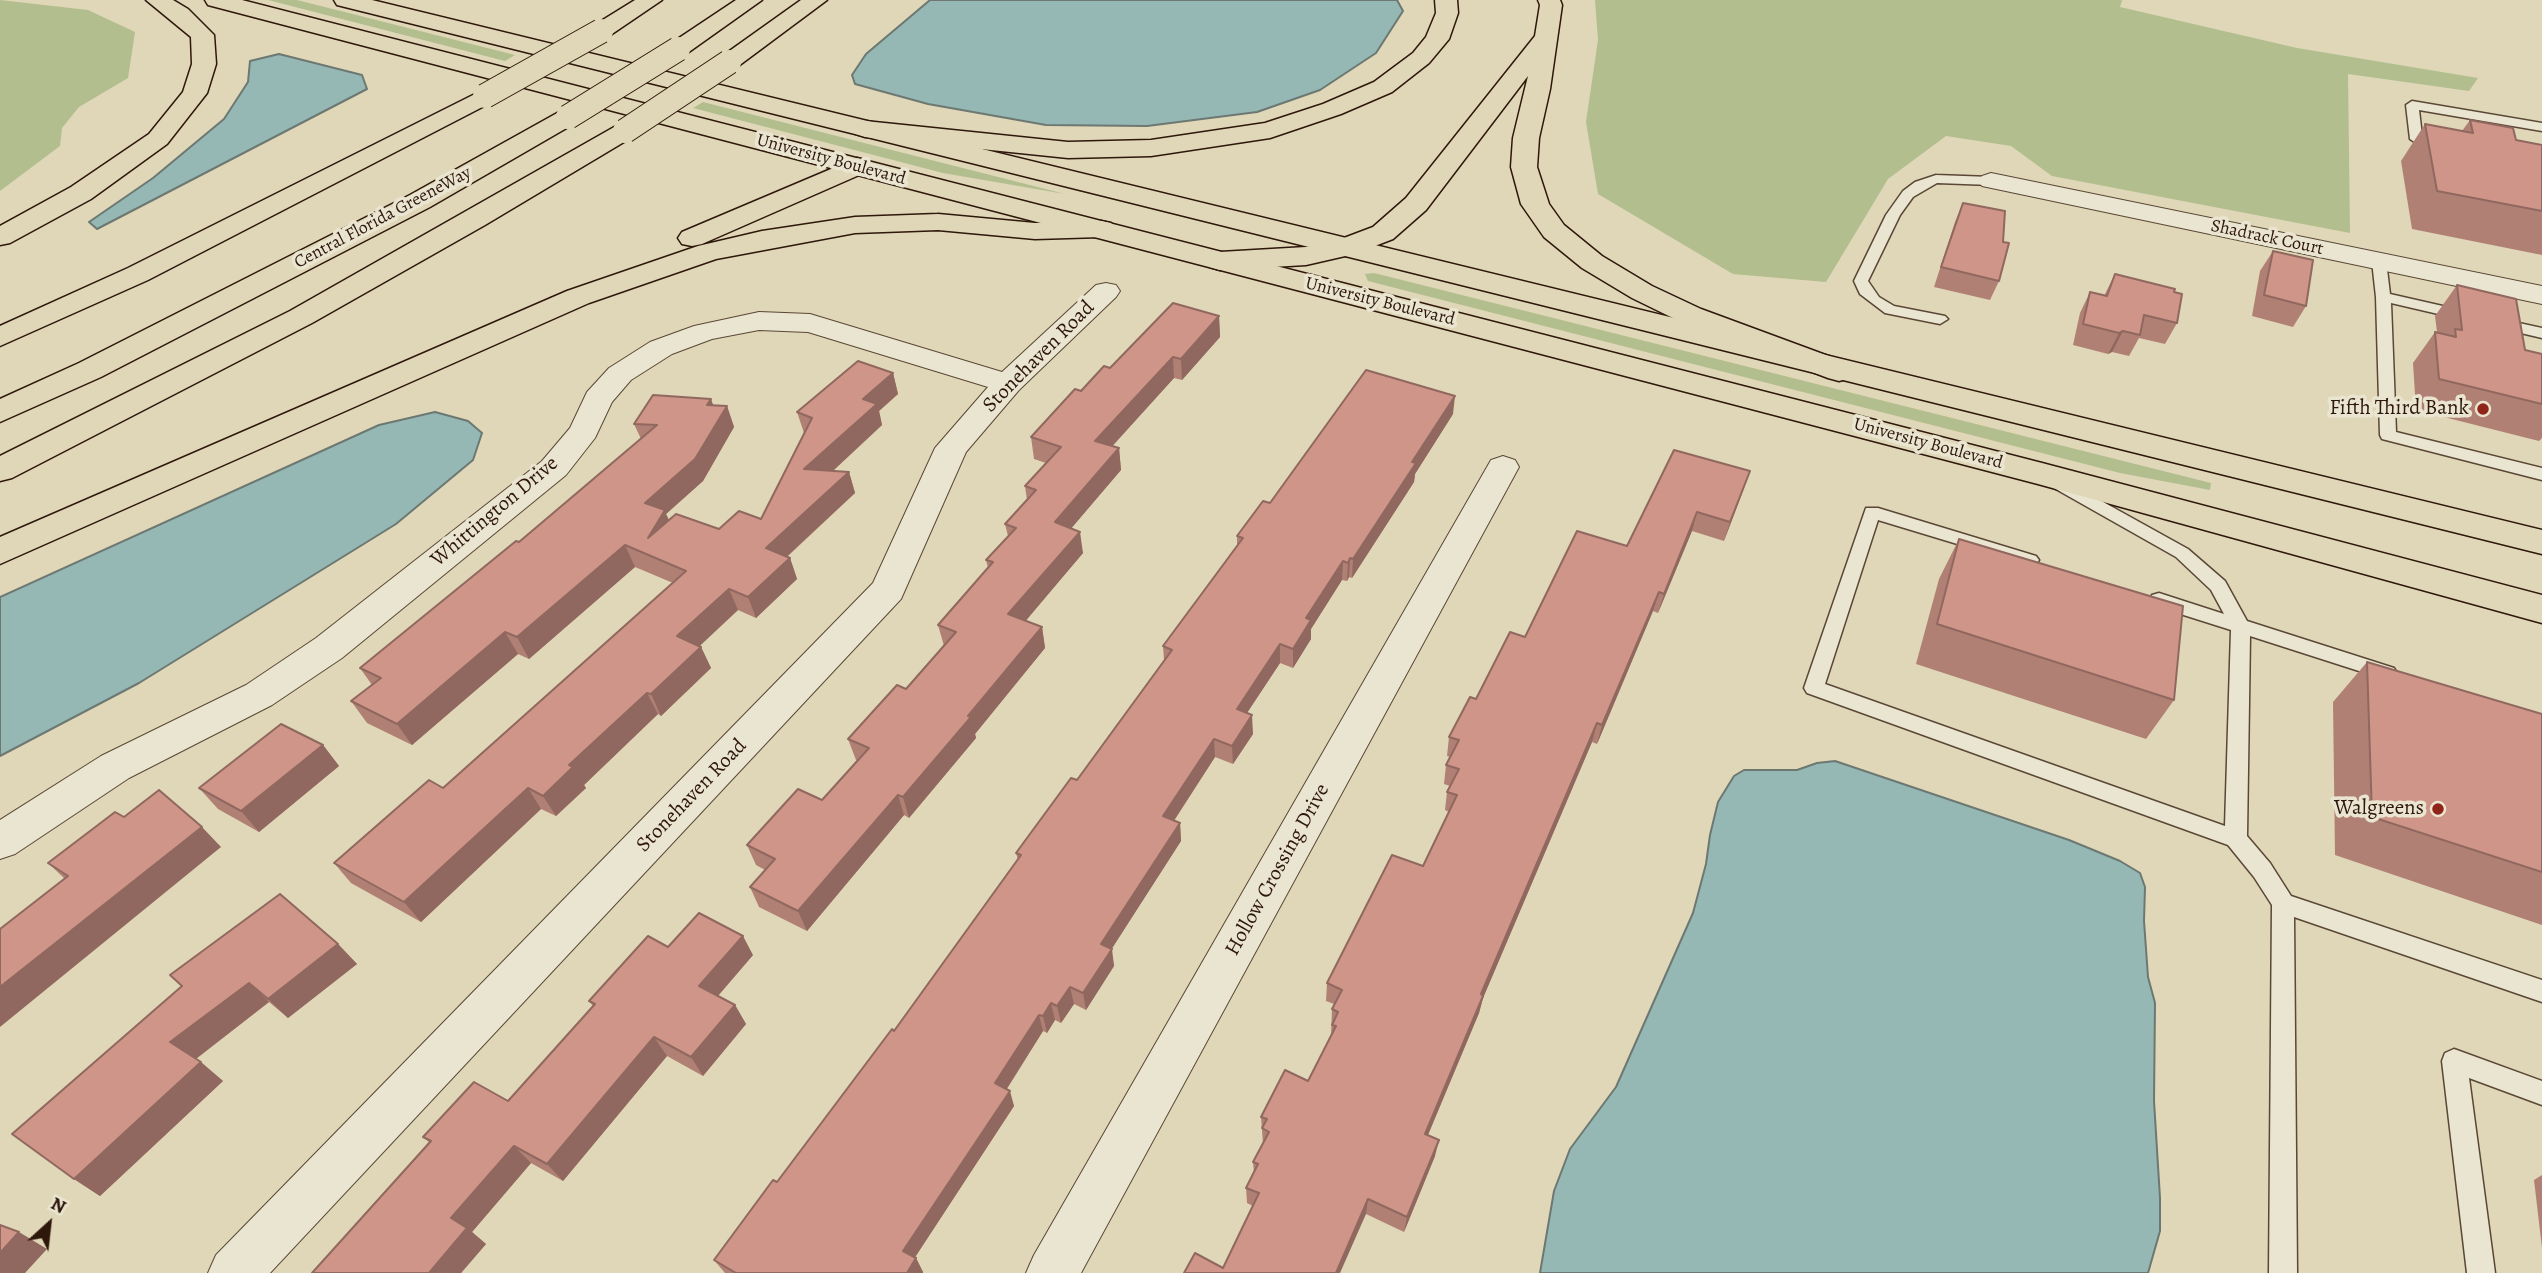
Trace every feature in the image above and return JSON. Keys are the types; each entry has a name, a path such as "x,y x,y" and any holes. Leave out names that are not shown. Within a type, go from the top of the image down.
{"main road":[{"path":"0,237 80,194 158,139 195,93 204,64 202,35 180,14 157,0"},
{"name":"University Boulevard","path":"216,0 2042,474 2542,610"},
{"name":"University Boulevard","path":"345,0 1839,371 2542,542"},
{"path":"0,337 138,274 485,96 651,0"},
{"name":"Central Florida GreeneWay","path":"0,412 90,370 420,201 568,117 751,0"},
{"path":"0,470 301,317 625,131 816,0"},
{"path":"865,129 1068,150 1151,148 1269,130 1332,109 1382,87 1421,58 1437,39 1447,13 1446,0"},
{"path":"1549,0 1551,5 1538,89 1526,138 1524,167 1535,204 1554,231 1592,262 1642,292 1690,314 1839,371"},
{"path":"1220,261 1306,256 1345,248 1383,233 1402,220 1544,39"},
{"path":"579,297 628,265 857,166"},
{"path":"0,551 579,297 708,252 825,228 938,222 1035,231 1101,229"}],"street":[{"name":"Shadrack Court","path":"1991,181 2542,295"},
{"name":"Stonehaven Road","path":"234,1273 888,590 951,448 1008,383 1106,291"},
{"name":"Whittington Drive","path":"0,842 115,767 259,695 329,648 554,468 584,431 598,400 620,374 661,348 704,332 759,321 810,323 1008,383"},
{"name":"Hollow Crossing Drive","path":"1052,1273 1503,467"}],"lane":[{"path":"2454,146 2416,139 2412,105 2541,131"},
{"path":"1940,319 1890,310 1865,291 1861,281 1893,215 1908,194 1920,185 1936,179 1991,181"},
{"path":"2379,261 2383,297 2388,435 2542,474"},
{"path":"2383,297 2542,333"},
{"path":"2042,474 2182,553 2218,586 2241,627 2236,839"},
{"path":"2042,564 1872,512 1814,688 2236,839 2262,870 2283,903 2283,1273"},
{"path":"2147,596 2411,681"},
{"path":"2283,903 2542,991"},
{"path":"2481,1273 2454,1061 2542,1093"}],"green space":[{"path":"0,0 88,10 135,32 128,78 79,107 62,128 60,146 0,191"},
{"path":"268,0 297,0 515,55 505,61"},
{"path":"1595,0 2122,0 2120,7 2297,48 2478,78 2469,91 2348,74 2350,233 2052,176 2011,146 1946,136 1888,179 1826,282 1733,274 1598,194 1586,122 1598,40"},
{"path":"703,102 1065,194 943,173 693,108"},
{"path":"1374,273 2211,483 2210,490 2120,473 1368,281 1365,274"}],"water":[{"path":"930,0 1397,0 1403,11 1376,53 1320,90 1257,112 1147,126 1046,125 928,104 855,84 852,75 866,54"},
{"path":"279,54 362,75 367,89 97,229 89,222 153,178 224,119 248,82 250,61"},
{"path":"435,412 468,421 482,433 473,460 396,524 139,683 0,756 0,597 379,425"},
{"path":"1835,761 2069,840 2120,861 2140,873 2145,887 2144,921 2148,977 2155,1003 2154,1101 2160,1198 2160,1231 2148,1273 1540,1273 1554,1191 1570,1149 1616,1087 1693,913 1718,802 1734,776 1744,770 1797,770 1817,763"}],"building":[{"path":"2470,120 2513,128 2516,140 2542,145 2542,211 2437,191 2425,124 2473,133"},
{"path":"1963,203 2005,211 2003,242 2009,243 1999,281 1941,267"},
{"path":"2273,251 2313,260 2306,306 2264,295"},
{"path":"2115,274 2175,289 2174,292 2182,294 2177,323 2144,315 2140,335 2083,324 2090,292 2107,296"},
{"path":"2457,285 2516,299 2525,350 2542,354 2542,404 2439,379 2435,332 2456,337 2455,329 2462,330"},
{"path":"1173,303 1219,316 1181,359 1173,357 1095,441 1119,448 1055,522 1080,532 1008,614 1042,627 903,797 898,795 798,911 750,887 775,859 747,845 798,789 822,800 869,748 848,739 897,685 906,689 956,632 938,625 993,562 986,560 1016,528 1005,524 1036,490 1025,486 1061,447 1031,437 1075,389 1081,391 1104,366 1110,368"},
{"path":"858,361 893,373 863,399 877,404 804,469 849,472 766,548 790,558 748,597 729,589 677,636 701,647 569,765 573,767 543,796 528,788 404,902 334,863 429,780 443,788 686,571 625,545 517,637 505,632 397,724 351,701 381,678 360,668 516,541 519,542 657,425 634,424 653,395 711,399 707,405 727,406 695,459 645,503 665,510 648,538 676,514 719,529 739,511 761,519 812,418 797,412"},
{"path":"1366,370 1455,396 1412,462 1416,463 1353,559 1350,558 1348,563 1343,561 1306,618 1311,620 1293,649 1280,644 1237,709 1252,715 1232,746 1214,739 1163,816 1180,823 1101,944 1112,949 1083,993 1070,987 1057,1006 1051,1003 1043,1016 1039,1015 995,1083 1010,1091 903,1251 916,1258 907,1273 736,1273 714,1260 773,1180 777,1182 892,1029 894,1031 1021,855 1016,853 1071,778 1077,780 1172,650 1163,646 1243,538 1237,536 1263,501 1270,503"},
{"path":"1674,450 1750,471 1730,522 1697,512 1664,594 1659,592 1602,725 1597,723 1481,994 1483,996 1425,1134 1439,1140 1407,1217 1368,1199 1336,1273 1184,1273 1195,1253 1223,1268 1259,1193 1246,1188 1258,1164 1253,1162 1269,1132 1262,1128 1267,1119 1261,1117 1285,1070 1308,1081 1336,1026 1332,1025 1338,1012 1332,1009 1342,990 1327,983 1392,855 1423,866 1457,795 1447,792 1459,769 1446,765 1459,740 1449,737 1470,697 1476,699 1510,632 1525,637 1577,531 1627,546"},
{"path":"1959,539 2183,606 2174,700 1937,624"},
{"path":"2367,662 2542,714 2542,872 2372,817"},
{"path":"281,724 323,745 241,811 199,788"},
{"path":"159,790 202,827 0,987 0,929 68,876 48,863 115,812 124,817"},
{"path":"280,894 338,944 268,999 249,983 170,1042 201,1062 74,1179 12,1134 182,986 170,975"},
{"path":"699,913 743,936 699,986 735,1005 691,1057 654,1037 547,1164 514,1146 451,1218 467,1228 429,1273 312,1273 431,1141 423,1137 474,1082 508,1101 595,1004 589,1001 648,936 668,947"},
{"path":"0,1225 19,1232 0,1253"}],"place":[{"name":"Fifth Third Bank","path":"2483,409"},
{"name":"Walgreens","path":"2438,809"}]}
